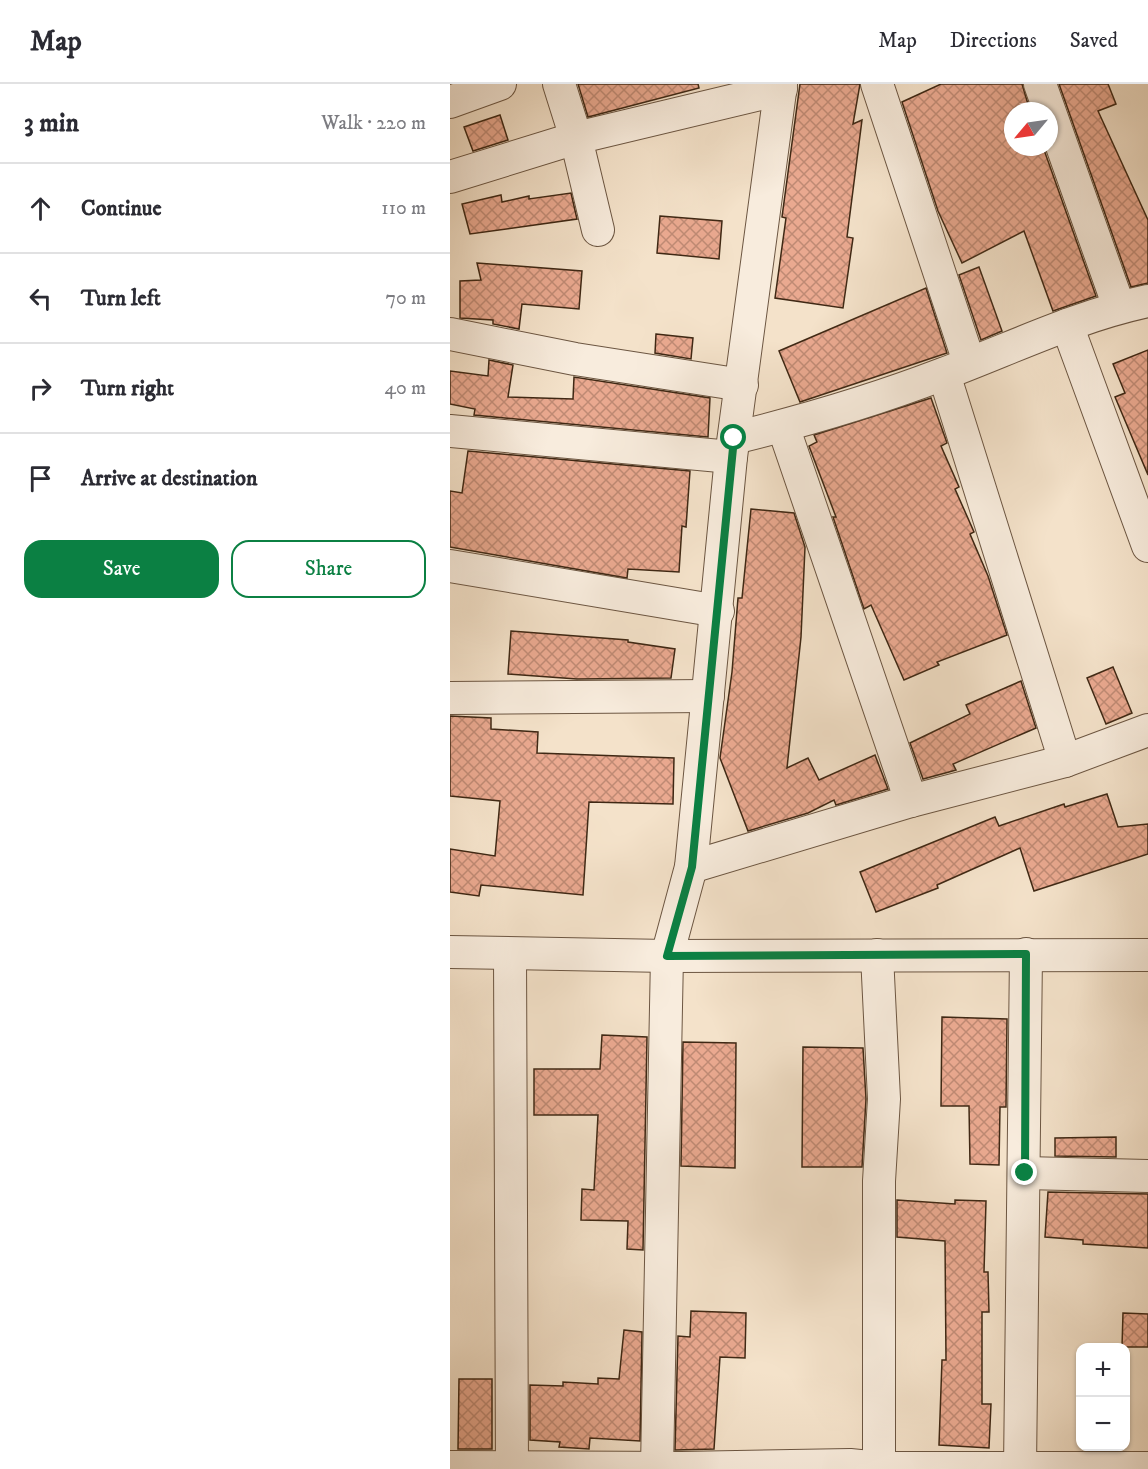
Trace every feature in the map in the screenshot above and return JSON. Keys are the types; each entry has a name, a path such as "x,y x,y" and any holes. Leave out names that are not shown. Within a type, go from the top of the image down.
{"street":[{"path":"450,102 500,84"},
{"path":"558,84 576,138 598,230"},
{"path":"877,84 1065,761"},
{"path":"450,431 733,448 783,426 956,368 1067,325 1134,304 1040,84"},
{"path":"450,177 576,138 781,86 733,448 692,867 667,956 673,1468"},
{"path":"1067,325 1148,546"},
{"path":"450,334 575,359 742,385"},
{"path":"783,426 911,801"},
{"path":"450,566 718,610"},
{"path":"450,698 708,696"},
{"path":"692,867 911,801 1065,761 1148,730"},
{"path":"450,952 667,956 1148,955"},
{"path":"510,954 512,1467"},
{"path":"1020,1468 1026,954"},
{"path":"859,1467 884,1099 877,955"},
{"path":"1025,1173 1148,1176"},
{"path":"450,1467 1148,1468"}],"building":[{"path":"578,84 698,84 699,88 588,117"},
{"path":"800,84 860,84 853,124 862,120 847,237 853,238 843,308 775,298 786,218 782,217"},
{"path":"941,84 1022,84 1027,102 1004,102 1004,156 1046,156 1096,296 1053,311 1024,231 962,263 938,211 902,102"},
{"path":"1059,84 1108,84 1116,104 1098,111 1148,220 1148,283 1131,287"},
{"path":"500,115 508,140 473,151 464,127"},
{"path":"571,193 577,219 470,234 462,204 501,195 502,202 529,196 529,199"},
{"path":"660,216 722,221 719,259 657,253"},
{"path":"477,263 582,271 579,309 522,304 519,329 493,324 493,320 460,318 460,281 481,280"},
{"path":"979,267 1002,331 981,340 959,275"},
{"path":"926,288 947,353 800,402 779,351"},
{"path":"656,334 693,338 691,359 655,353"},
{"path":"1148,350 1148,475 1115,397 1125,393 1113,364"},
{"path":"489,360 513,365 508,397 573,399 574,377 710,398 708,437 474,415 475,409 450,404 450,371 488,376"},
{"path":"931,398 947,443 941,446 959,487 955,489 974,532 970,534 988,576 1007,635 937,662 939,665 904,680 871,605 864,609 833,517 836,517 809,446 817,442 814,435"},
{"path":"468,451 690,471 686,527 682,526 679,572 628,569 627,578 450,547 450,491 462,493"},
{"path":"751,509 794,513 805,547 801,637 787,768 808,758 819,780 875,755 888,789 836,805 834,800 808,813 748,831 720,758 732,672 738,598 742,598"},
{"path":"511,631 628,640 628,642 675,649 671,678 577,679 508,674"},
{"path":"1113,667 1132,713 1106,724 1087,678"},
{"path":"1021,681 1036,728 953,764 956,770 923,779 910,743 970,714 966,705"},
{"path":"450,716 491,718 491,729 538,732 537,753 674,758 673,804 589,802 583,895 481,885 479,896 450,892 450,849 495,856 500,801 450,796"},
{"path":"1107,794 1118,827 1148,824 1148,854 1034,891 1020,848 937,885 938,888 876,912 860,872 995,817 999,826 1064,804 1065,807"},
{"path":"942,1017 1007,1019 1006,1107 1000,1107 999,1165 970,1164 969,1106 941,1106"},
{"path":"602,1035 647,1037 643,1250 627,1249 628,1221 581,1220 582,1189 594,1190 598,1115 534,1115 534,1069 600,1069"},
{"path":"683,1042 736,1043 735,1168 681,1166"},
{"path":"803,1047 863,1048 866,1099 862,1167 802,1167"},
{"path":"1116,1137 1116,1157 1055,1156 1055,1138"},
{"path":"1048,1192 1148,1194 1148,1248 1083,1244 1083,1240 1045,1237"},
{"path":"897,1200 955,1204 955,1200 986,1201 984,1272 988,1272 989,1312 982,1312 982,1404 991,1404 989,1448 939,1445 942,1360 946,1360 945,1241 897,1237"},
{"path":"691,1311 746,1313 745,1358 720,1357 714,1449 675,1450 678,1336 690,1337"},
{"path":"1123,1313 1148,1314 1148,1347 1130,1347 1130,1343 1122,1343"},
{"path":"624,1330 642,1332 640,1441 590,1438 589,1449 559,1447 560,1442 530,1440 530,1385 563,1386 563,1382 598,1384 598,1378 619,1379"},
{"path":"459,1379 492,1379 492,1449 458,1449"}],"route":[{"path":"734,438 692,867 667,956 1026,954 1025,1173"}]}
